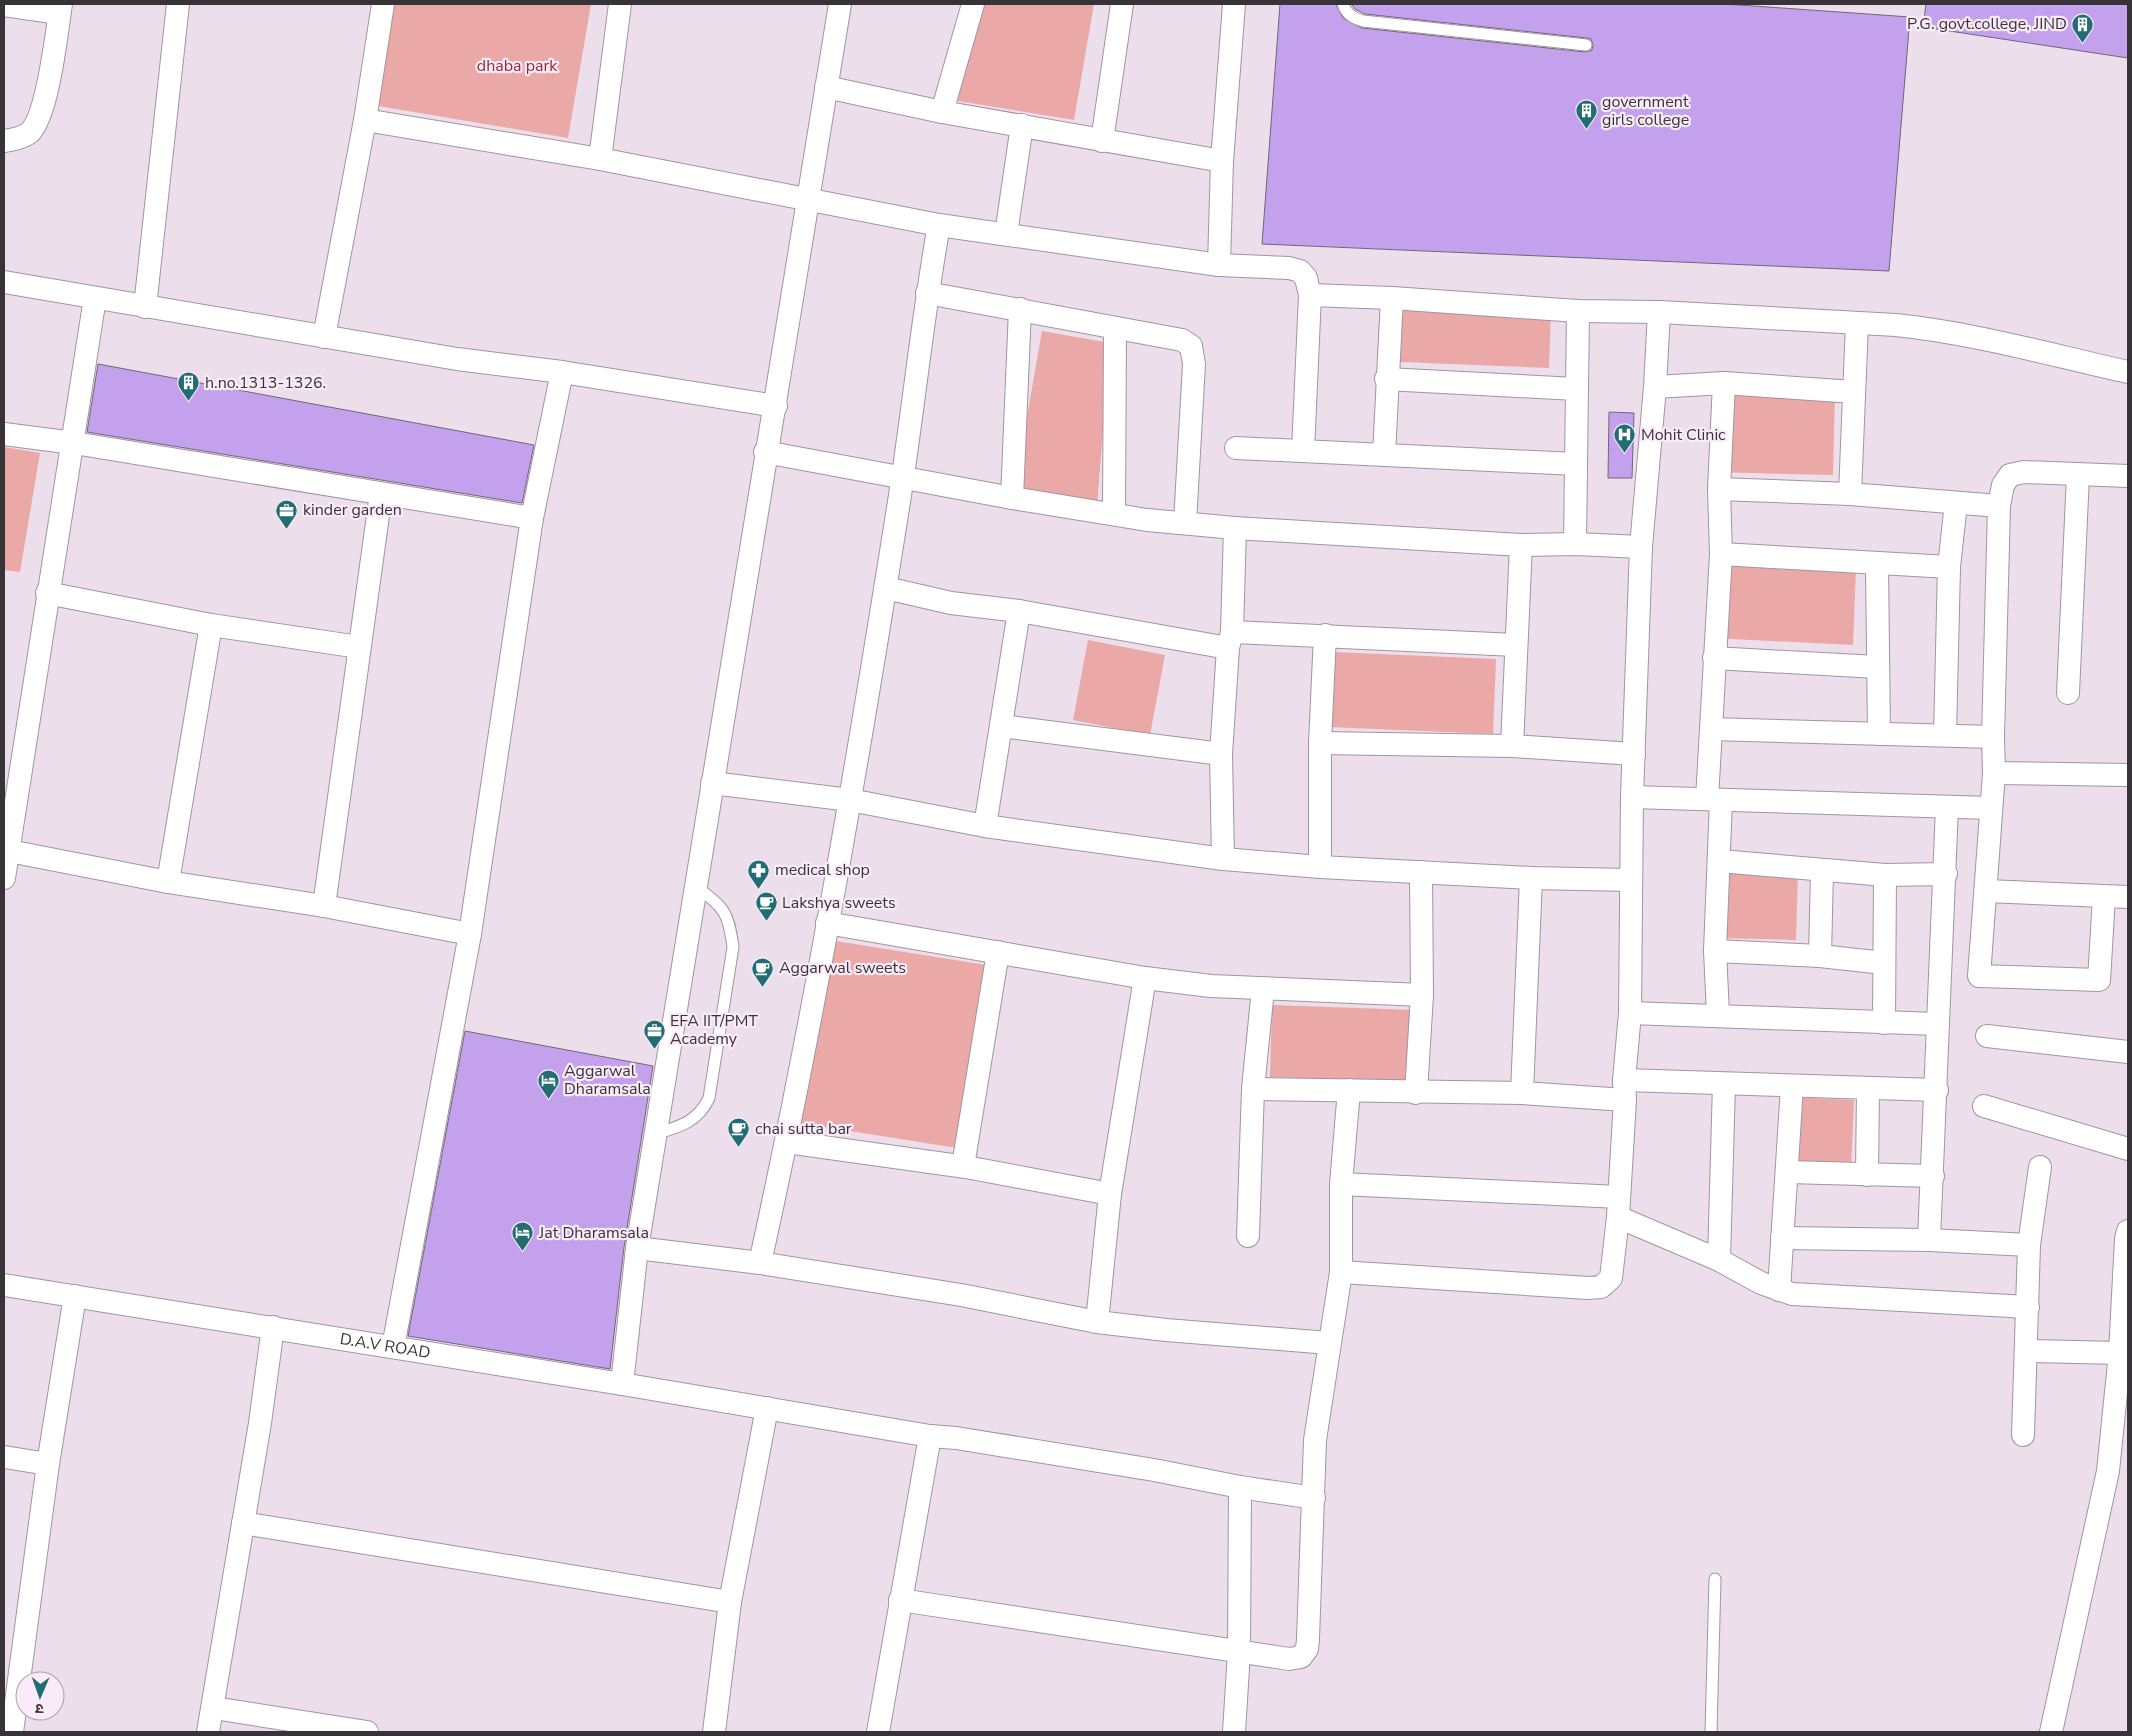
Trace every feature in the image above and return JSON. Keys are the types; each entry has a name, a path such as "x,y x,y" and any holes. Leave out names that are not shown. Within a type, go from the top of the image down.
{"street":[{"path":"145,307 178,4"},
{"path":"324,336 365,120 383,4"},
{"path":"600,159 620,4"},
{"path":"622,1384 637,1248 655,1134 765,452 776,406 840,4"},
{"path":"942,112 973,4"},
{"path":"1102,141 1122,4"},
{"path":"1219,265 1222,161 1234,4"},
{"path":"4,5 60,9 43,109 30,132 16,140 4,142"},
{"path":"826,87 942,112 1222,161"},
{"path":"365,120 600,159 939,225 1219,265 1289,268 1300,271 1306,278 1310,295 1303,451"},
{"path":"1006,234 1022,125"},
{"path":"760,1263 787,1142 850,800 886,588 927,293 939,225"},
{"path":"4,282 457,359 562,372 776,406"},
{"path":"927,293 1020,309 1114,329 1182,340 1191,346 1194,364 1185,523"},
{"path":"1310,295 1392,298 1578,311 1659,312 1929,328 2128,372"},
{"path":"4,878 5,851 95,298"},
{"path":"1384,455 1386,379 1392,298"},
{"path":"1012,498 1020,309"},
{"path":"1575,544 1578,311"},
{"path":"1341,1272 1588,1288 1601,1287 1611,1278 1618,1207 1630,1013 1630,880 1641,547 1655,386 1659,312"},
{"path":"1850,494 1857,323"},
{"path":"1114,329 1114,514"},
{"path":"393,1347 470,934 532,518 562,372"},
{"path":"1386,379 1576,390"},
{"path":"1655,386 1724,383 1854,392"},
{"path":"1718,1014 1715,951 1720,861 1714,800 1711,729 1721,554 1719,489 1724,383"},
{"path":"4,434 71,442 532,518"},
{"path":"1236,448 1576,464"},
{"path":"765,452 903,476 1012,498 1185,523 1235,528 1521,545 1575,544 1641,547"},
{"path":"2104,897 2099,980 1979,976 1994,773 1993,737 1999,506 2002,484 2010,475 2024,472 2128,476"},
{"path":"2068,693 2078,475"},
{"path":"1719,489 1850,494 1999,506"},
{"path":"324,906 381,494"},
{"path":"1945,735 1950,567 1956,503"},
{"path":"1222,859 1221,754 1230,640 1235,528"},
{"path":"1512,746 1521,545"},
{"path":"1721,554 1877,565 1950,567"},
{"path":"1877,565 1879,734"},
{"path":"886,588 951,603 1230,640 1325,635 1516,645"},
{"path":"47,593 211,625 359,646"},
{"path":"985,826 1019,611"},
{"path":"168,882 211,625"},
{"path":"1320,867 1320,743 1325,635"},
{"path":"1714,658 1877,667"},
{"path":"1002,726 1221,754"},
{"path":"1711,729 1993,737"},
{"path":"1320,743 1512,746 1634,754"},
{"path":"1994,773 2128,775"},
{"path":"712,784 850,800 985,826 1222,859 1320,867 1532,878 1630,880"},
{"path":"1632,797 1991,808"},
{"path":"1929,1240 1933,1176 1937,1024 1946,874 1947,807"},
{"path":"5,851 168,882 324,906 470,934"},
{"path":"1720,861 1885,875 1946,874"},
{"path":"1820,956 1822,871"},
{"path":"1416,1093 1422,995 1421,872"},
{"path":"1884,1022 1885,875"},
{"path":"1522,1094 1532,878"},
{"path":"1986,891 2128,897"},
{"path":"826,923 1145,978 1211,986 1422,995"},
{"path":"1715,951 1820,956 1884,963"},
{"path":"963,1166 998,952"},
{"path":"1097,1322 1110,1194 1145,978"},
{"path":"1248,1236 1253,1089 1263,989"},
{"path":"1630,1013 1718,1014 1937,1024"},
{"path":"1987,1036 2128,1052"},
{"path":"1253,1089 1522,1094 1724,1084 1936,1090"},
{"path":"1719,1260 1724,1084"},
{"path":"1779,1290 1792,1086"},
{"path":"1867,1176 1868,1088"},
{"path":"900,1600 1288,1659 1301,1657 1307,1649 1315,1440 1341,1272 1341,1184 1348,1090"},
{"path":"1984,1106 2128,1149"},
{"path":"787,1142 963,1166 1110,1194"},
{"path":"2022,1435 2030,1245 2040,1167"},
{"path":"1788,1172 1867,1176 1933,1176"},
{"path":"1341,1184 1618,1207 1761,1283 1792,1294 2028,1307"},
{"path":"2050,1732 2108,1471 2120,1353 2128,1231"},
{"path":"1782,1238 1929,1240 2030,1245"},
{"path":"637,1248 760,1263 961,1295 1097,1322 1166,1330 1329,1343"},
{"name":"D.A.V ROAD","path":"4,1285 274,1327 930,1436 956,1438 1154,1470 1240,1488 1314,1498"},
{"path":"12,1732 48,1464 75,1296"},
{"path":"208,1732 214,1708 274,1327"},
{"path":"2027,1350 2120,1353"},
{"path":"714,1732 730,1602 767,1408"},
{"path":"878,1732 930,1436"},
{"path":"4,1457 48,1464"},
{"path":"1234,1732 1240,1652 1240,1488"},
{"path":"243,1523 730,1602"},
{"path":"214,1708 367,1732"}],"lane":[{"path":"1343,4 1349,14 1363,22 1586,45"},
{"path":"655,1134 692,1120 703,1111 709,1098 733,947 729,922 722,907 696,886"},
{"path":"1711,1732 1715,1579"}],"green space":[{"name":"dhaba park","path":"378,4 591,4 568,138 361,103"},
{"path":"975,4 1094,4 1074,120 958,101"},
{"path":"1380,303 1551,311 1549,368 1377,361"},
{"path":"1042,331 1110,343 1097,505 1014,491"},
{"path":"1715,390 1835,393 1833,475 1712,472"},
{"path":"4,447 40,453 20,572 4,570"},
{"path":"1716,560 1856,567 1853,645 1712,638"},
{"path":"1088,640 1165,655 1150,735 1073,720"},
{"path":"1332,652 1496,659 1493,734 1329,727"},
{"path":"1720,869 1798,871 1796,940 1718,938"},
{"path":"817,938 986,965 957,1148 787,1121"},
{"path":"1272,1005 1415,1010 1413,1082 1270,1077"},
{"path":"1787,1097 1854,1100 1851,1170 1784,1167"}],"building":[{"name":"government girls college","path":"1280,4 1336,4 1343,18 1362,28 1585,52 1592,50 1591,39 1365,14 1355,9 1351,4 1725,4 1910,17 1889,271 1262,244"},
{"name":"P.G. govt.college, JIND","path":"1926,4 2128,4 2128,58 1923,27"},
{"name":"h.no.1313-1326.","path":"98,364 534,445 522,503 87,432"},
{"path":"1609,412 1634,413 1632,478 1608,478"},
{"name":"Jat Dharamsala","path":"465,1031 653,1066 624,1247 610,1369 408,1336"}],"place":[{"name":"P.G. govt.college, JIND","path":"2083,43"},
{"name":"government girls college","path":"1586,130"},
{"name":"h.no.1313-1326.","path":"189,402"},
{"name":"Mohit Clinic","path":"1625,454"},
{"name":"kinder garden","path":"287,529"},
{"name":"medical shop","path":"759,889"},
{"name":"Lakshya sweets","path":"766,922"},
{"name":"Aggarwal sweets","path":"763,987"},
{"name":"EFA IIT/PMT Academy","path":"654,1049"},
{"name":"Aggarwal Dharamsala","path":"548,1099"},
{"name":"chai sutta bar","path":"739,1148"},
{"name":"Jat Dharamsala","path":"523,1252"}]}
